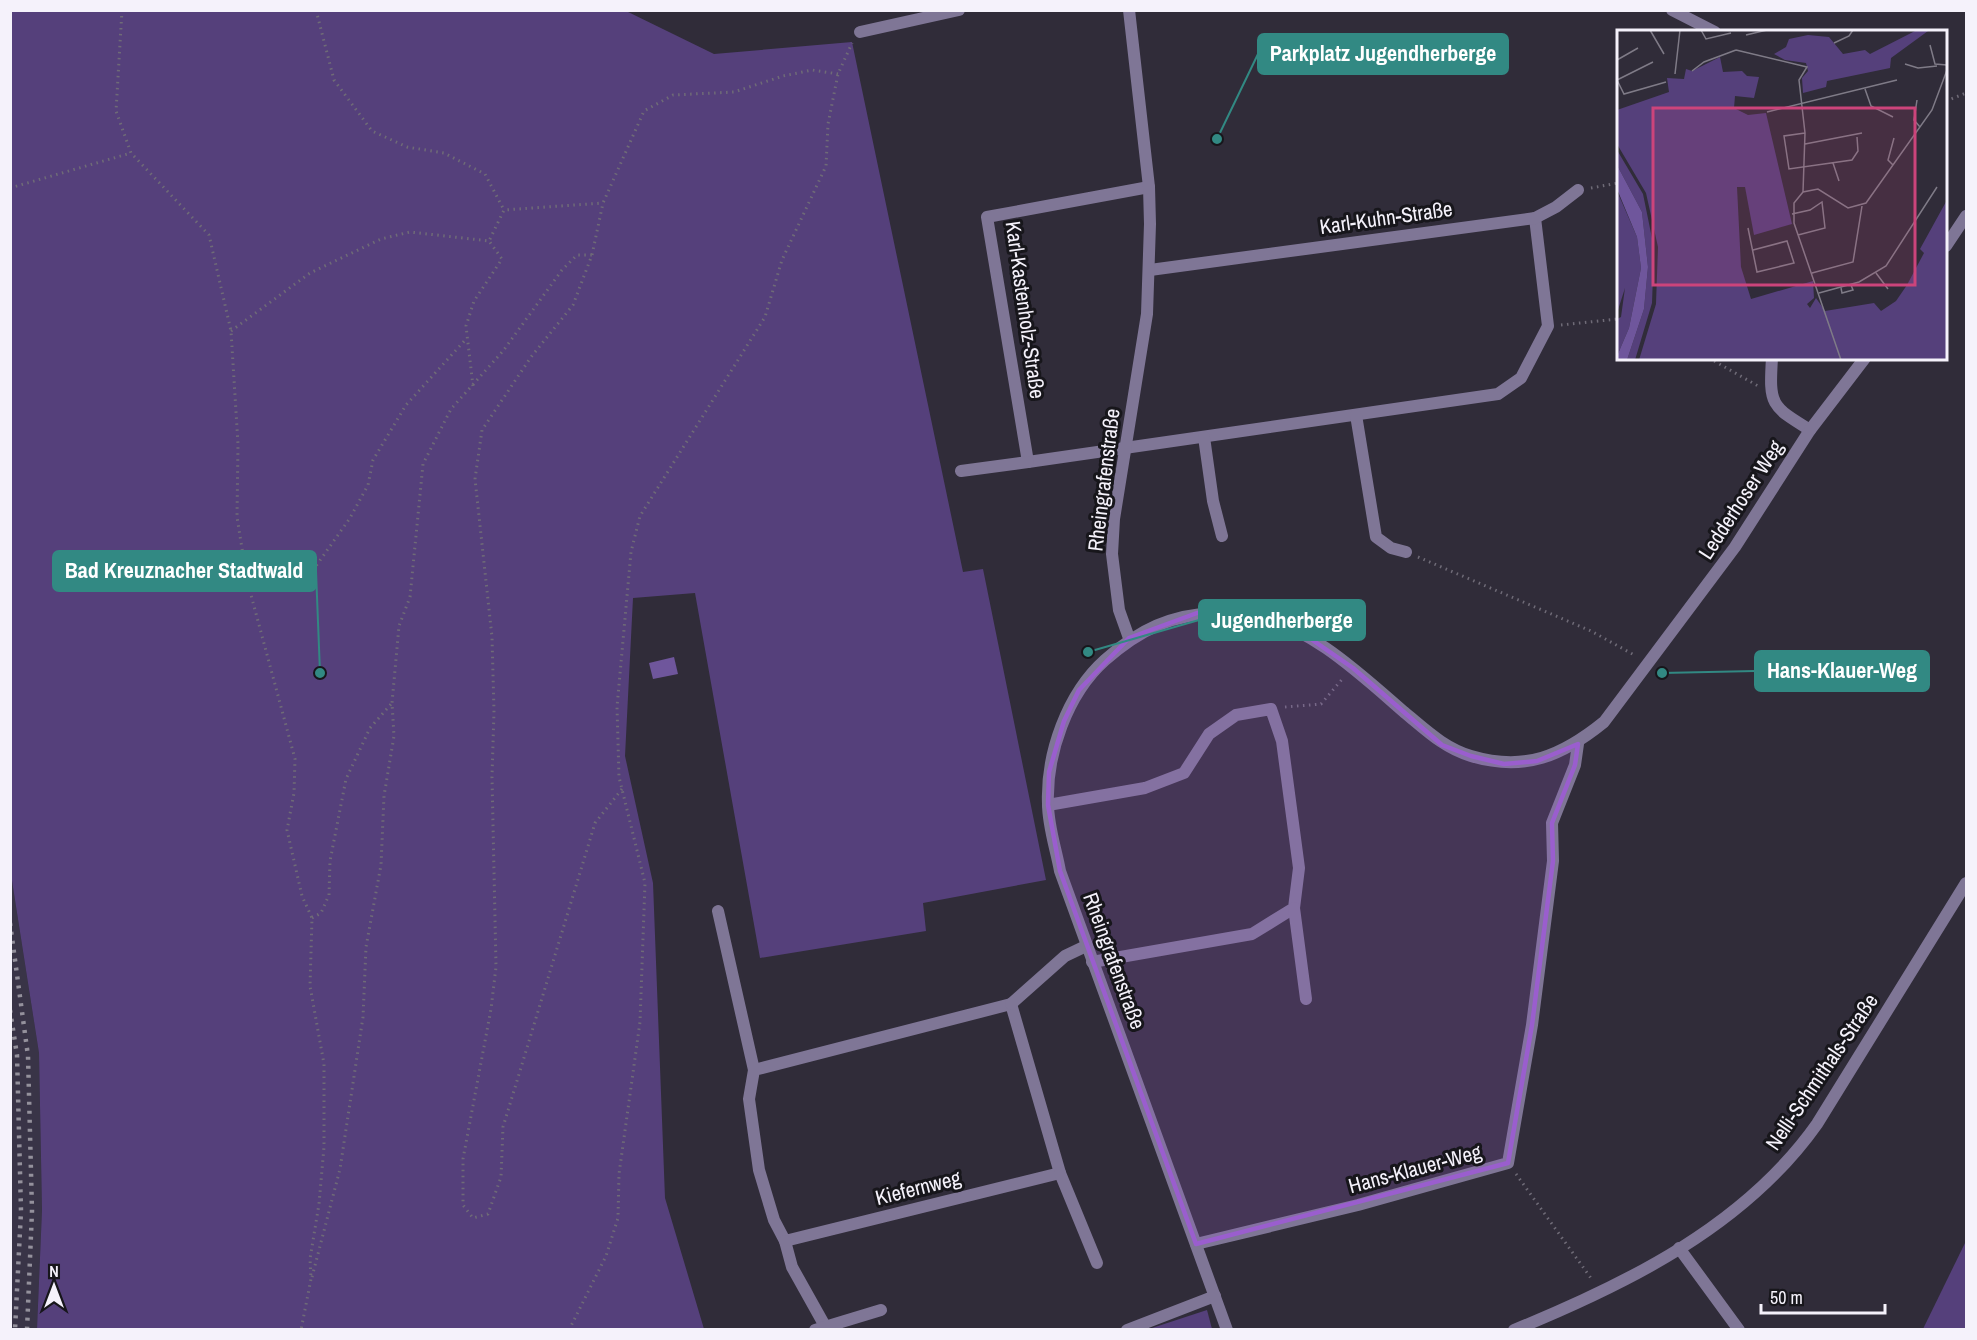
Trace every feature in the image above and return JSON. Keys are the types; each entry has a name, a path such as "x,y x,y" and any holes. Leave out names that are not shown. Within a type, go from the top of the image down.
{"street":[{"path":"860,32 959,10"},
{"name":"Rheingrafenstraße","path":"1129,10 1149,187 1150,270 1141,360 1114,519 1112,554 1119,610 1130,638 1100,664 1079,690 1064,721 1049,772 1048,805 1060,871 1227,1329"},
{"path":"1672,10 1711,30"},
{"name":"Karl-Kastenholz-Straße","path":"1028,462 987,217 1149,187"},
{"name":"Karl-Kuhn-Straße","path":"1150,270 1535,218 1556,207 1578,190"},
{"path":"1947,244 1966,216"},
{"path":"961,471 1498,394 1521,378 1548,326 1535,218"},
{"path":"1772,360 1770,392 1779,411 1810,430"},
{"name":"Ledderhoser Weg","path":"1130,638 1163,622 1197,613 1248,612 1295,628 1353,668 1442,744 1471,756 1504,764 1538,761 1578,744 1604,722 1650,664 1746,533 1810,430 1863,360"},
{"path":"1356,416 1376,537 1391,548 1406,552"},
{"path":"1204,437 1213,501 1222,536"},
{"path":"1048,805 1145,788 1184,773 1209,734 1236,715 1271,709 1282,741 1299,868 1294,908 1306,999"},
{"name":"Hans-Klauer-Weg","path":"1197,1244 1358,1205 1508,1163 1532,1025 1553,861 1552,824 1575,765 1578,744"},
{"name":"Nelli-Schmithals-Straße","path":"1514,1329 1601,1292 1679,1248 1758,1193 1790,1160 1817,1124 1966,883"},
{"path":"1092,962 1251,934 1294,908"},
{"path":"718,911 754,1070 749,1099 759,1170 774,1220 785,1241 792,1267 820,1328 881,1310"},
{"path":"754,1070 1011,1004 1065,956 1086,946"},
{"path":"1011,1004 1060,1173 1097,1263"},
{"name":"Kiefernweg","path":"785,1241 1060,1173"},
{"path":"1679,1248 1739,1329"},
{"path":"1127,1329 1215,1296"}],"path":[{"path":"122,10 116,111 131,153 209,235 231,331 238,444 237,517 247,580 295,759 294,793 287,830 302,896 312,918 310,986 324,1064 324,1147 320,1204 310,1259 311,1279"},
{"path":"316,10 334,80 372,131 407,147 444,153 485,174 504,210"},
{"path":"569,1329 606,1256 618,1218 619,1173 640,1022 645,883 622,789 617,706 631,552 640,516 765,317 782,260 826,166 828,124 838,74 845,56 860,32"},
{"path":"622,789 595,824 503,1127 501,1177 488,1214 473,1218 464,1204 463,1159 491,1009 496,967 492,637 475,479 482,430 531,357 573,305 592,255 603,203 644,111 673,95 734,92 783,76 812,70 838,74"},
{"path":"1947,101 1966,93"},
{"path":"10,188 131,153"},
{"path":"1578,190 1617,183"},
{"path":"504,210 603,203"},
{"path":"489,241 504,210"},
{"path":"231,331 310,273 381,239 410,232 489,241 502,259 474,301 466,326 473,386"},
{"path":"300,1329 340,1169 363,1017 366,947 381,865 384,796 394,736 392,703 399,626 410,597 416,549 418,494 423,464 451,409 503,351 562,270 577,255 592,255"},
{"path":"1548,326 1617,319"},
{"path":"247,580 289,577 316,566 350,518 368,485 373,460 406,405 467,338"},
{"path":"1713,360 1770,392"},
{"path":"1406,552 1591,631 1650,664"},
{"path":"1271,709 1321,704 1353,668"},
{"path":"312,918 321,913 329,895 330,861 346,779 370,728 392,703"},
{"path":"1508,1163 1601,1292"}],"highlighted area":[{"path":"1248,612 1295,628 1353,668 1442,745 1471,756 1504,764 1537,761 1578,744 1575,765 1552,823 1553,861 1532,1025 1508,1163 1196,1244 1060,871 1048,805 1049,772 1064,721 1079,690 1129,638 1197,613"}],"shaded area":[{"path":"624,10 714,54 852,42 963,572 983,569 1046,880 923,903 926,931 760,958 695,593 633,598 625,756 653,883 665,1198 704,1329 37,1329 42,1210 39,1053 10,868 11,11"},
{"path":"674,657 678,674 653,679 649,663"},
{"path":"10,868 39,1053 42,1210 37,1329 11,1329"},
{"path":"1966,1241 1966,1329 1923,1329"},
{"path":"1207,1310 1212,1329 1149,1329"}],"railway":[{"path":"10,923 28,1056 32,1211 27,1330"},
{"path":"10,1010 17,1055 21,1211 15,1330"}],"place":[{"name":"Parkplatz Jugendherberge","path":"1217,139"},
{"name":"Jugendherberge","path":"1088,652"},
{"name":"Bad Kreuznacher Stadtwald","path":"320,673"},
{"name":"Hans-Klauer-Weg","path":"1662,673"}]}
